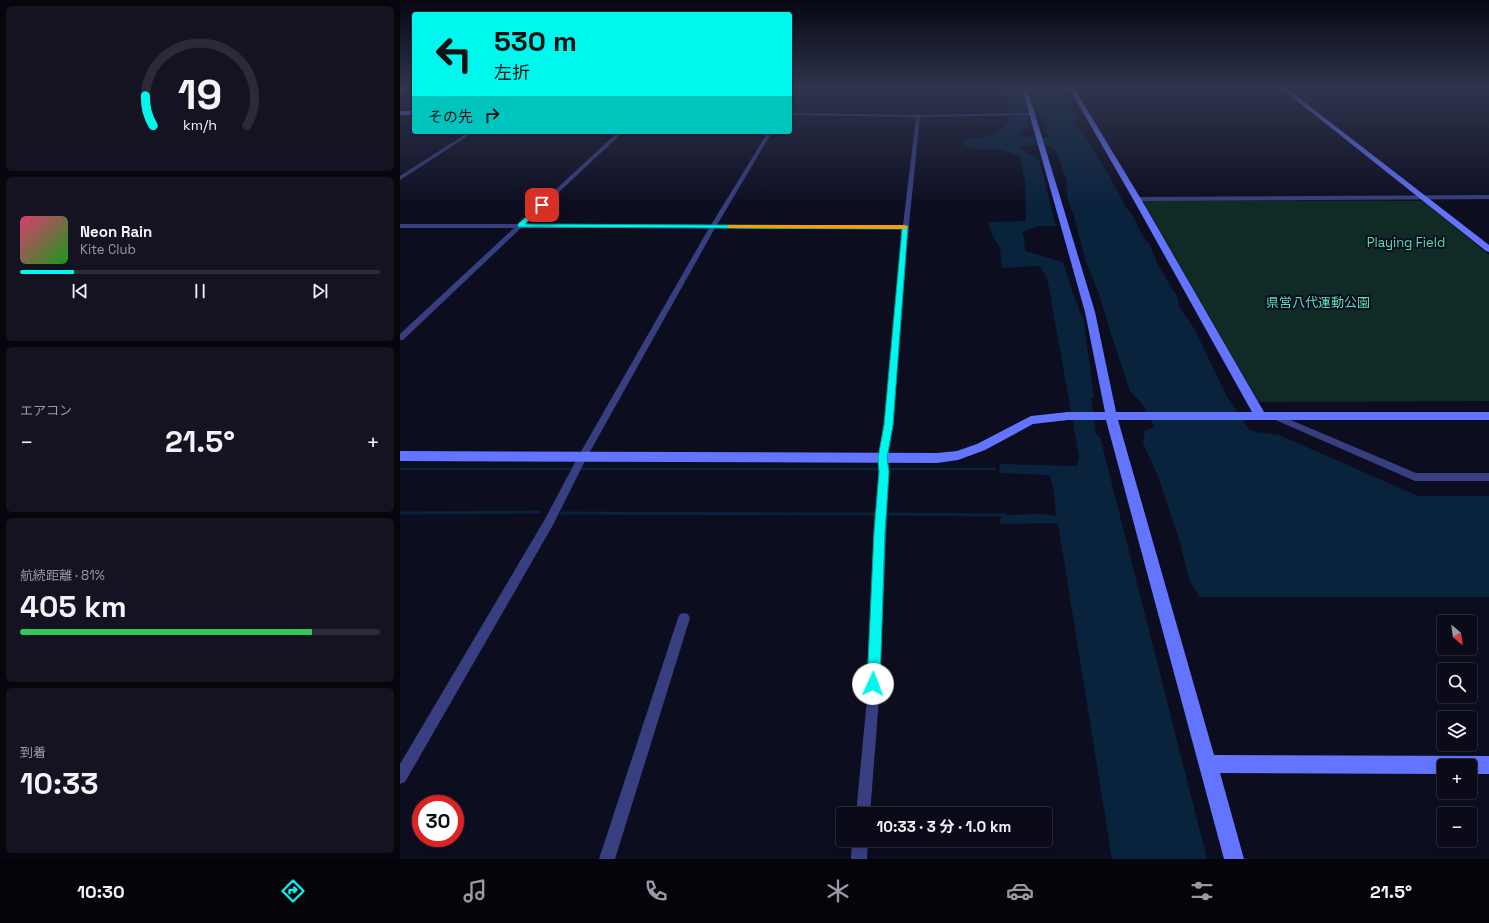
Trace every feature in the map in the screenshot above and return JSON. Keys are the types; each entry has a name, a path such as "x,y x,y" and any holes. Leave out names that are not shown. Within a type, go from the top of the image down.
{"street":[{"path":"864,807 872,700 884,472 883,458 889,425 906,227 917,128"},
{"path":"1036,128 1090,312 1111,415 1234,859"},
{"path":"1095,128 1137,199 1260,416"},
{"path":"1335,128 1489,249"},
{"path":"400,178 469,134"},
{"path":"400,338 619,134"},
{"path":"400,777 549,522 582,457 713,226 769,134"},
{"path":"1137,199 1489,197"},
{"path":"400,226 906,227"},
{"path":"400,456 937,458 958,455 981,447 1031,420 1068,416 1489,416"},
{"path":"1274,416 1415,477 1489,477"},
{"path":"607,859 684,618"},
{"path":"1208,764 1489,765"},
{"path":"859,859 860,847"}],"green space":[{"name":"県営八代運動公園","path":"1142,200 1423,201 1489,255 1489,401 1259,402"}],"water":[{"path":"1004,128 1026,128 1017,135 1019,137 1049,138 1047,128 1078,128 1107,172 1125,206 1132,214 1144,239 1149,243 1158,265 1178,298 1179,306 1195,330 1227,397 1250,430 1279,435 1418,496 1489,496 1489,597 1200,597 1190,582 1179,539 1158,476 1143,443 1145,431 1154,427 1143,405 1130,391 1099,294 1086,262 1067,197 1067,181 1057,154 1051,146 1029,145 1019,147 1021,150 1038,157 1056,226 1038,226 1022,232 1025,251 1063,262 1084,322 1094,397 1091,398 1096,434 1100,437 1207,859 1112,859 1058,523 1000,524 1001,515 1041,514 1056,516 1054,491 1050,475 999,473 1000,464 1077,466 1079,456 1047,277 1039,266 1002,268 1000,248 992,235 988,222 1026,221 1025,182 1020,156 998,149 978,150 963,145 962,142 965,139 984,139 985,136 993,135"}],"waterway":[{"path":"400,469 880,469"},
{"path":"885,469 995,469"},
{"path":"400,513 539,512"},
{"path":"562,513 875,514"},
{"path":"889,514 1005,515"}],"slow traffic":[{"path":"730,226 905,227"}],"route":[{"path":"542,205 520,226 906,227 889,425 883,458 884,472 873,684"}],"park label":[{"name":"Playing Field","path":"1406,242"}]}
